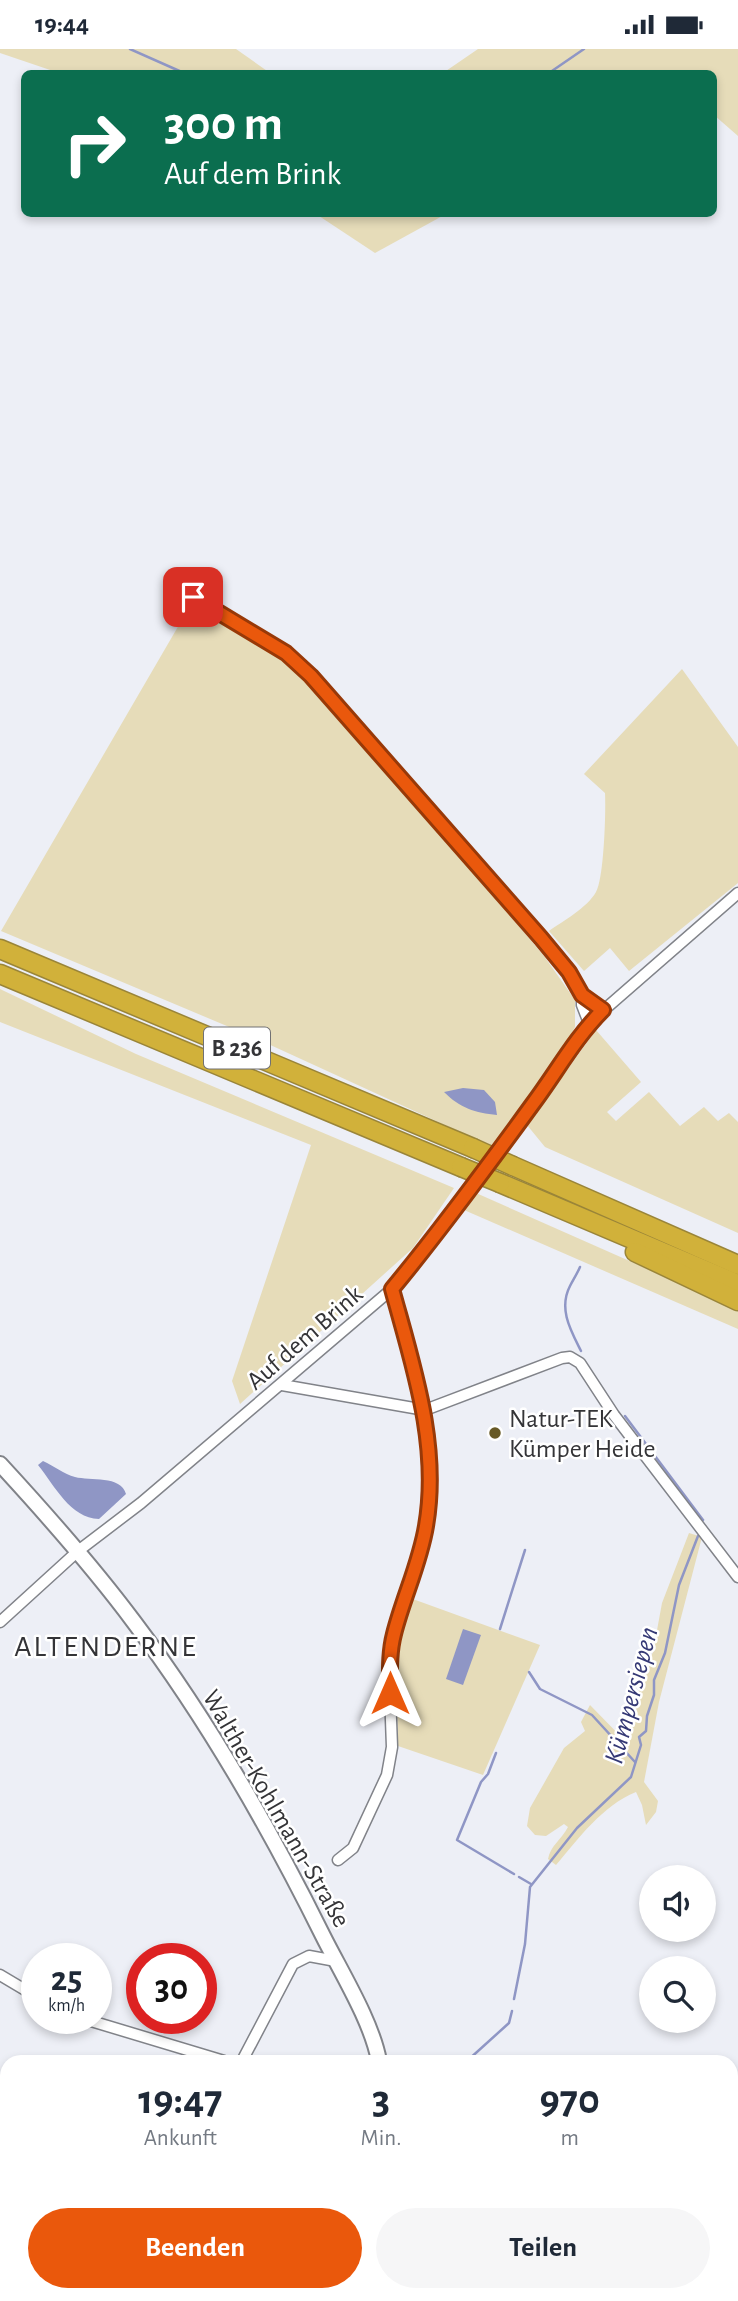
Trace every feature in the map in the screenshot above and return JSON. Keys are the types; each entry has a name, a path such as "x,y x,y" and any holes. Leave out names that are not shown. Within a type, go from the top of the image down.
{"highway":[{"name":"B 236","path":"0,949 513,1166 738,1265"},
{"name":"B 236","path":"0,974 738,1284"},
{"path":"592,1222 634,1251 738,1301"}],"main road":[{"name":"Walther-Kohlmann-Straße","path":"0,1464 78,1551 135,1622 223,1753 302,1893 336,1961 377,2055"}],"street":[{"path":"193,597 286,653 311,676 541,938 569,972 582,995 603,1010"},
{"name":"Auf dem Brink","path":"0,1622 78,1551 141,1503 392,1289 423,1252 525,1115 590,1023 738,893"},
{"path":"582,995 582,1005 590,1023"},
{"path":"338,1860 353,1848 387,1775 392,1747 389,1666 392,1645 422,1545 429,1503 425,1410 392,1289"},
{"path":"282,1385 425,1410 570,1357 580,1363 614,1415 738,1577"},
{"path":"245,2055 293,1964 309,1956 336,1961"},
{"path":"0,1975 21,1987"},
{"path":"112,2027 203,2055"}],"shaded area":[{"path":"0,49 236,49 266,70 50,70 0,53"},
{"path":"478,49 738,49 738,136 717,118 717,70 447,70"},
{"path":"321,217 441,217 375,253"},
{"path":"190,606 228,625 285,661 317,693 433,824 544,956 575,1000 575,1027 564,1048 493,1147 253,1037 1,931"},
{"path":"682,669 738,747 738,883 629,971 610,948 584,971 549,931 587,903 599,884 604,844 605,793 584,774"},
{"path":"0,989 136,1054 454,1188 413,1248 240,1404 232,1381 311,1145 0,1022"},
{"path":"596,1030 641,1082 607,1112 616,1121 649,1092 680,1126 704,1107 718,1121 729,1113 738,1122 738,1233 545,1147 527,1125"},
{"path":"476,1193 738,1309 738,1329 464,1210"},
{"path":"689,1533 702,1537 659,1702 644,1782 658,1801 656,1812 646,1825 636,1792 624,1798 602,1814 556,1865 548,1859 549,1854 568,1827 564,1824 546,1836 535,1835 527,1826 530,1808 564,1748 585,1731 581,1722 590,1705 628,1744 641,1679 653,1652 662,1603"},
{"path":"410,1598 540,1645 483,1775 398,1746 398,1639"}],"water":[{"path":"463,1088 484,1090 495,1102 497,1115 468,1109 444,1092"},
{"path":"43,1461 75,1477 112,1481 123,1488 126,1494 99,1519 89,1517 71,1507 57,1491 38,1465"},
{"path":"463,1629 481,1635 463,1685 446,1679"}],"waterway":[{"path":"130,49 177,70"},
{"path":"553,70 584,49"},
{"name":"Kümpersiepen","path":"580,1267 565,1303 567,1320 581,1351"},
{"name":"Kümpersiepen","path":"625,1416 703,1520"},
{"name":"Kümpersiepen","path":"514,1999 525,1944 530,1887 577,1828 631,1777 641,1745 639,1737 646,1731 647,1716 654,1695 654,1680 665,1653 679,1585 698,1536"},
{"path":"500,1629 525,1550"},
{"path":"529,1672 540,1689 592,1715 635,1762"},
{"path":"496,1753 457,1840 514,1874"},
{"path":"519,1877 531,1884"},
{"name":"Kümpersiepen","path":"474,2055 509,2023 512,2011"}],"place":[{"name":"Natur-TEK Kümper Heide","path":"495,1433"}],"district":[{"name":"ALTENDERNE","path":"106,1646"}],"route":[{"path":"193,597 286,653 311,676 541,938 569,972 582,995 603,1010 580,1036 525,1115 423,1252 392,1289 425,1410 429,1503 422,1545 393,1635 389,1666 390,1693"}]}
